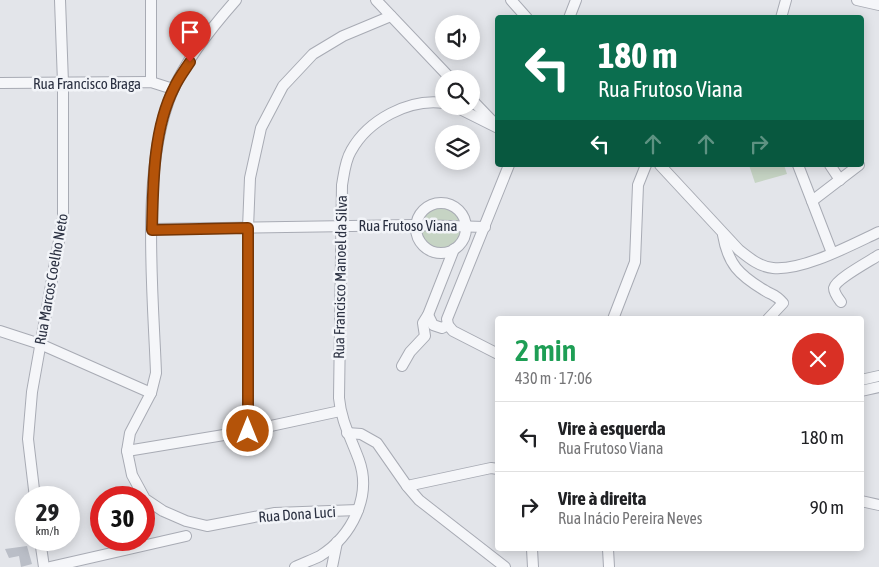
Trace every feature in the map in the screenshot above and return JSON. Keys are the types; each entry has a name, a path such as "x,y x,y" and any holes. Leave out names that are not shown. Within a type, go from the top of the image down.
{"street":[{"name":"Rua Marcos Coelho Neto","path":"34,486 28,439 32,392 63,218 63,83 60,0"},
{"path":"151,0 151,82"},
{"path":"236,0 206,34 173,89 162,121 154,176 152,230 156,373 151,393 130,433 127,451 248,431 340,412"},
{"path":"376,0 443,70"},
{"path":"511,0 524,15"},
{"path":"570,15 576,0"},
{"path":"782,15 786,0"},
{"path":"857,0 879,5"},
{"path":"248,431 248,228 250,178 261,128 283,86 313,54 343,36 391,16"},
{"name":"Rua Francisco Braga","path":"0,82 151,82 173,89"},
{"name":"Rua Francisco Manoel da Silva","path":"337,542 344,535 358,510 364,487 362,473 340,412 339,398 342,185 345,167 350,152 368,128 397,111 422,103 435,103"},
{"path":"480,109 495,125"},
{"path":"472,115 495,126"},
{"path":"402,366 410,352 425,336 435,335 445,327 508,167"},
{"path":"614,316 635,262 638,185 645,167"},
{"path":"662,167 723,235 754,262 772,268 790,268 832,253 879,232"},
{"path":"799,167 832,253"},
{"path":"831,167 840,180"},
{"path":"812,201 856,167"},
{"path":"425,336 423,323 454,250 465,235 466,225 463,216 456,208 440,203 429,205 420,212 415,225 416,234 421,245 431,252 442,253 454,250"},
{"name":"Rua Frutoso Viana","path":"152,230 415,225 485,227"},
{"path":"723,235 726,252 732,264 765,292 776,294 783,303 771,316"},
{"path":"841,302 834,291 835,286 844,277 879,255"},
{"path":"428,315 434,325 445,327 495,352"},
{"path":"0,331 40,344 151,393"},
{"path":"864,379 879,376"},
{"path":"864,390 879,387"},
{"path":"347,433 361,434 377,443 407,486 420,500 505,567"},
{"name":"Rua Dona Luci","path":"127,451 132,475 145,499 163,511 186,521 207,526 275,513 358,510"},
{"path":"407,486 495,467"},
{"path":"864,502 879,505"},
{"path":"50,567 186,536"},
{"path":"295,567 319,556 337,542"},
{"path":"332,567 337,542"},
{"path":"42,551 44,567"},
{"path":"532,551 533,567"},
{"path":"608,551 609,567"}],"green space":[{"path":"750,167 785,167 787,174 755,183"},
{"path":"436,203 446,203 459,210 466,223 466,233 459,246 446,253 436,253 427,249 420,242 416,233 416,223 420,214 427,207"}],"building":[{"path":"15,548 15,551 28,551 32,564 21,567 19,556 9,558 5,549"}],"route":[{"path":"190,62 173,89 162,121 154,176 152,230 248,228 248,431"}]}
